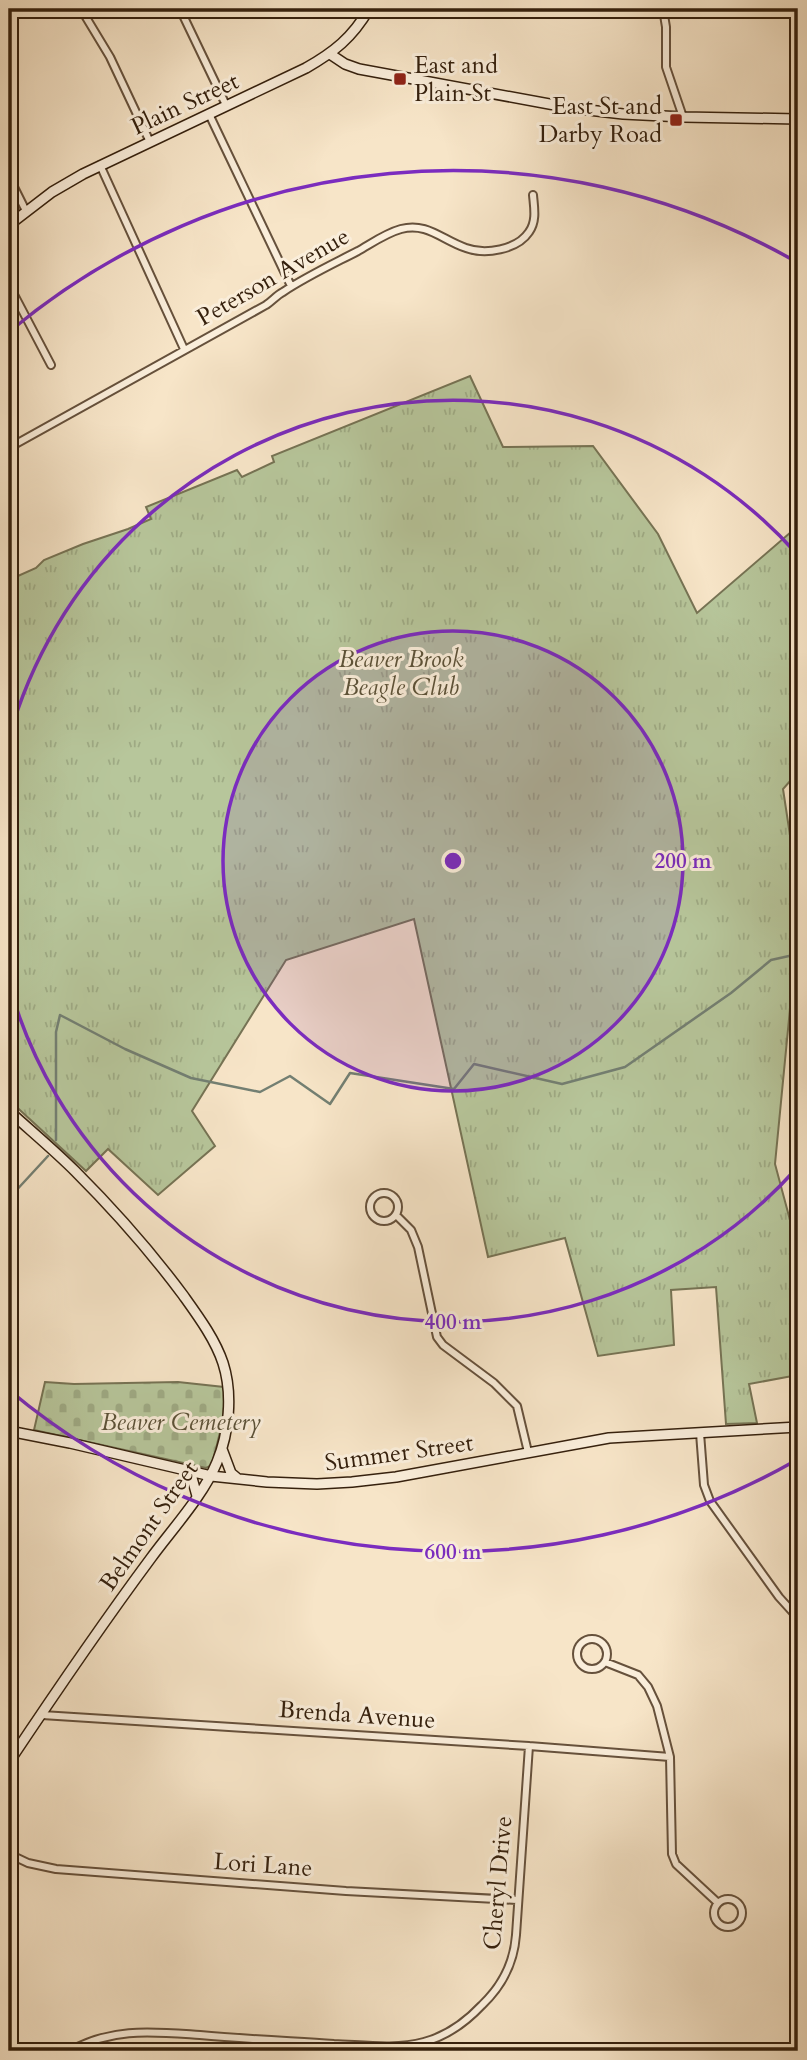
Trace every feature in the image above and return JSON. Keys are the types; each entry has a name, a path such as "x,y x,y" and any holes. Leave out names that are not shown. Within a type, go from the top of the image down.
{"main road":[{"name":"Plain Street","path":"9,225 59,187 100,165 306,68 330,54 353,32 369,9"},
{"path":"330,54 359,69 571,108 683,117 798,119"},
{"name":"Belmont Street","path":"9,1111 74,1170 161,1267 203,1325 220,1355 226,1376 228,1411 222,1449 211,1476 88,1643 9,1762"},
{"name":"Summer Street","path":"9,1431 211,1476 298,1483 360,1482 609,1438 798,1427"},
{"path":"222,1449 231,1472 239,1479"},
{"path":"186,1470 192,1478 197,1496"},
{"path":"9,2042 17,2051"}],"street":[{"path":"81,9 110,57 150,142"},
{"path":"180,9 226,106"},
{"path":"663,9 666,66 683,117"},
{"path":"209,114 292,286"},
{"path":"100,165 184,349"},
{"path":"9,177 26,211"},
{"name":"Peterson Avenue","path":"9,445 266,305 292,286 401,229 431,230 458,245 480,251 512,245 522,240 533,225 534,195"},
{"path":"9,285 51,365"},
{"path":"383,1192 392,1194 398,1206 396,1214 388,1220 379,1220 371,1213 372,1199 383,1192"},
{"path":"396,1214 411,1230 418,1247 437,1337 443,1345 494,1383 517,1406 528,1452"},
{"path":"700,1433 704,1485 710,1501 779,1597 798,1618"},
{"path":"589,1639 599,1640 608,1652 605,1662 598,1668 583,1666 578,1658 578,1648 589,1639"},
{"path":"605,1662 638,1675 648,1687 657,1706 670,1757 672,1854 676,1864 718,1903"},
{"name":"Brenda Avenue","path":"42,1715 670,1757"},
{"name":"Cheryl Drive","path":"70,2051 105,2036 148,2031 372,2046 405,2046 427,2042 446,2034 466,2020 491,1996 504,1978 513,1958 529,1746"},
{"name":"Lori Lane","path":"9,1854 29,1863 56,1869 346,1891 517,1900"},
{"path":"726,1899 738,1903 742,1916 737,1924 728,1927 719,1924 714,1911 718,1903 726,1899"}],"green space":[{"name":"Beaver Brook Beagle Club","path":"470,376 503,447 593,446 658,534 697,613 798,526 798,772 783,789 798,888 798,926 775,1164 798,1250 798,1375 749,1384 757,1423 726,1424 716,1287 671,1290 674,1345 598,1356 565,1238 488,1257 414,919 286,960 192,1111 215,1146 158,1195 108,1149 86,1171 9,1100 9,989 16,984 9,977 9,580 36,568 44,560 151,519 146,507 237,470 242,477 274,462 272,456"},
{"name":"Beaver Cemetery","path":"45,1382 178,1382 224,1387 226,1389 222,1424 212,1465 206,1468 34,1430"}],"waterway":[{"path":"56,1140 56,1032 60,1015 125,1049 191,1078 260,1092 290,1076 330,1104 350,1073 454,1089 474,1064 562,1084 625,1067 731,993 771,960 798,954"},
{"path":"9,1196 48,1156"}],"place":[{"name":"East and Plain St","path":"400,79"},
{"name":"East St and Darby Road","path":"676,120"}]}
